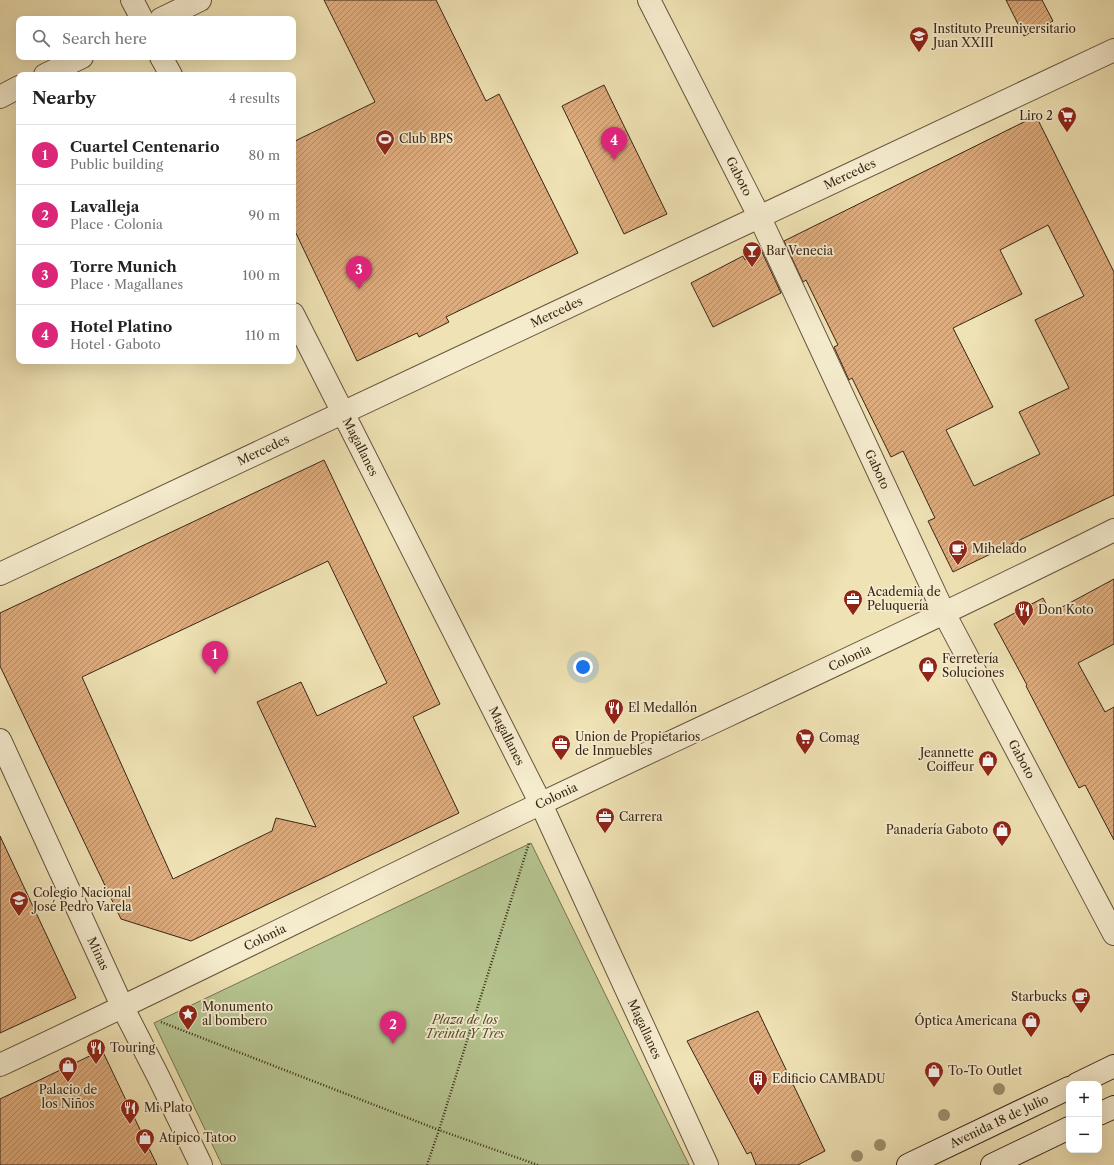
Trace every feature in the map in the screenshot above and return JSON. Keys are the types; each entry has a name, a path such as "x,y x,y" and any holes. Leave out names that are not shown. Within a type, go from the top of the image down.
{"street":[{"path":"132,0 140,16"},
{"path":"167,16 200,0"},
{"name":"Gaboto","path":"649,0 760,218 944,613 1114,934"},
{"name":"Mercedes","path":"0,574 760,218 1114,50"},
{"path":"51,72 76,60"},
{"path":"162,60 168,72"},
{"path":"0,96 16,88"},
{"name":"Magallanes","path":"296,320 541,804 707,1165"},
{"name":"Colonia","path":"0,1065 123,1008 541,804 944,613 1114,530"},
{"name":"Minas","path":"0,740 123,1008 201,1165"},
{"path":"1083,1081 1114,1066"},
{"name":"Avenida 18 de Julio","path":"908,1165 1066,1089"},
{"path":"1102,1113 1114,1107"},
{"path":"992,1165 1066,1129"}],"path":[{"path":"427,1165 440,1130 541,804"},
{"path":"123,1008 440,1130 538,1165"}],"green space":[{"name":"Plaza de los Treinta Y Tres","path":"531,843 689,1165 222,1165 154,1023"}],"building":[{"path":"324,0 436,0 486,101 499,94 578,253 446,317 449,322 419,337 417,333 357,361 296,233 296,141 375,102"},
{"path":"1006,0 1042,0 1053,21 1024,36"},
{"path":"604,85 667,214 624,234 562,106"},
{"path":"1036,116 1114,272 1114,495 953,572 928,521 935,518 903,451 891,457 852,378 849,380 834,347 838,345 806,280 803,282 784,241","holes":["1048,225 1084,296 1035,320 1069,388 1019,412 1040,454 974,486 946,430 993,407 953,328 1022,294 1000,250"]},
{"path":"762,252 781,293 713,327 691,283 743,256 745,260"},
{"path":"324,460 440,704 413,717 459,813 191,941 121,919 0,666 0,613","holes":["328,561 387,683 317,716 301,682 257,702 316,827 276,818 272,831 173,879 82,677"]},
{"path":"1114,579 1114,644 1078,663 1105,712 1114,707 1114,840 1085,785 1079,788 1026,686 1027,685 994,624 1043,598 1051,613"},
{"name":"Colegio Nacional José Pedro Varela","path":"0,836 76,998 0,1033"},
{"name":"Edificio CAMBADU","path":"758,1011 825,1151 798,1165 756,1165 751,1152 747,1154 687,1041"},
{"path":"102,1050 157,1165 0,1165 0,1099"}],"place":[{"name":"Instituto Preuniversitario Juan XXIII","path":"919,53"},
{"name":"Liro 2","path":"1067,133"},
{"name":"Club BPS","path":"385,156"},
{"name":"Hotel Platino","path":"614,160"},
{"name":"Bar Venecia","path":"752,268"},
{"name":"Torre Munich","path":"359,289"},
{"name":"Mihelado","path":"958,566"},
{"name":"Academia de Peluquería","path":"853,616"},
{"name":"Don Koto","path":"1024,627"},
{"name":"Cuartel Centenario","path":"215,674"},
{"name":"Ferretería Soluciones","path":"928,683"},
{"name":"El Medallón","path":"614,725"},
{"name":"Comag","path":"805,755"},
{"name":"Union de Propietarios de Inmuebles","path":"561,761"},
{"name":"Jeannette Coiffeur","path":"988,777"},
{"name":"Carrera","path":"605,834"},
{"name":"Panadería Gaboto","path":"1002,847"},
{"name":"Colegio Nacional José Pedro Varela","path":"19,917"},
{"name":"Starbucks","path":"1081,1014"},
{"name":"Monumento al bombero","path":"188,1031"},
{"name":"Óptica Americana","path":"1031,1038"},
{"name":"Lavalleja","path":"393,1044"},
{"name":"Touring","path":"96,1065"},
{"name":"Palacio de los Niños","path":"68,1083"},
{"name":"To-To Outlet","path":"934,1088"},
{"name":"Edificio CAMBADU","path":"758,1096"},
{"name":"Mi Plato","path":"130,1125"},
{"name":"Atípico Tatoo","path":"145,1155"}]}
